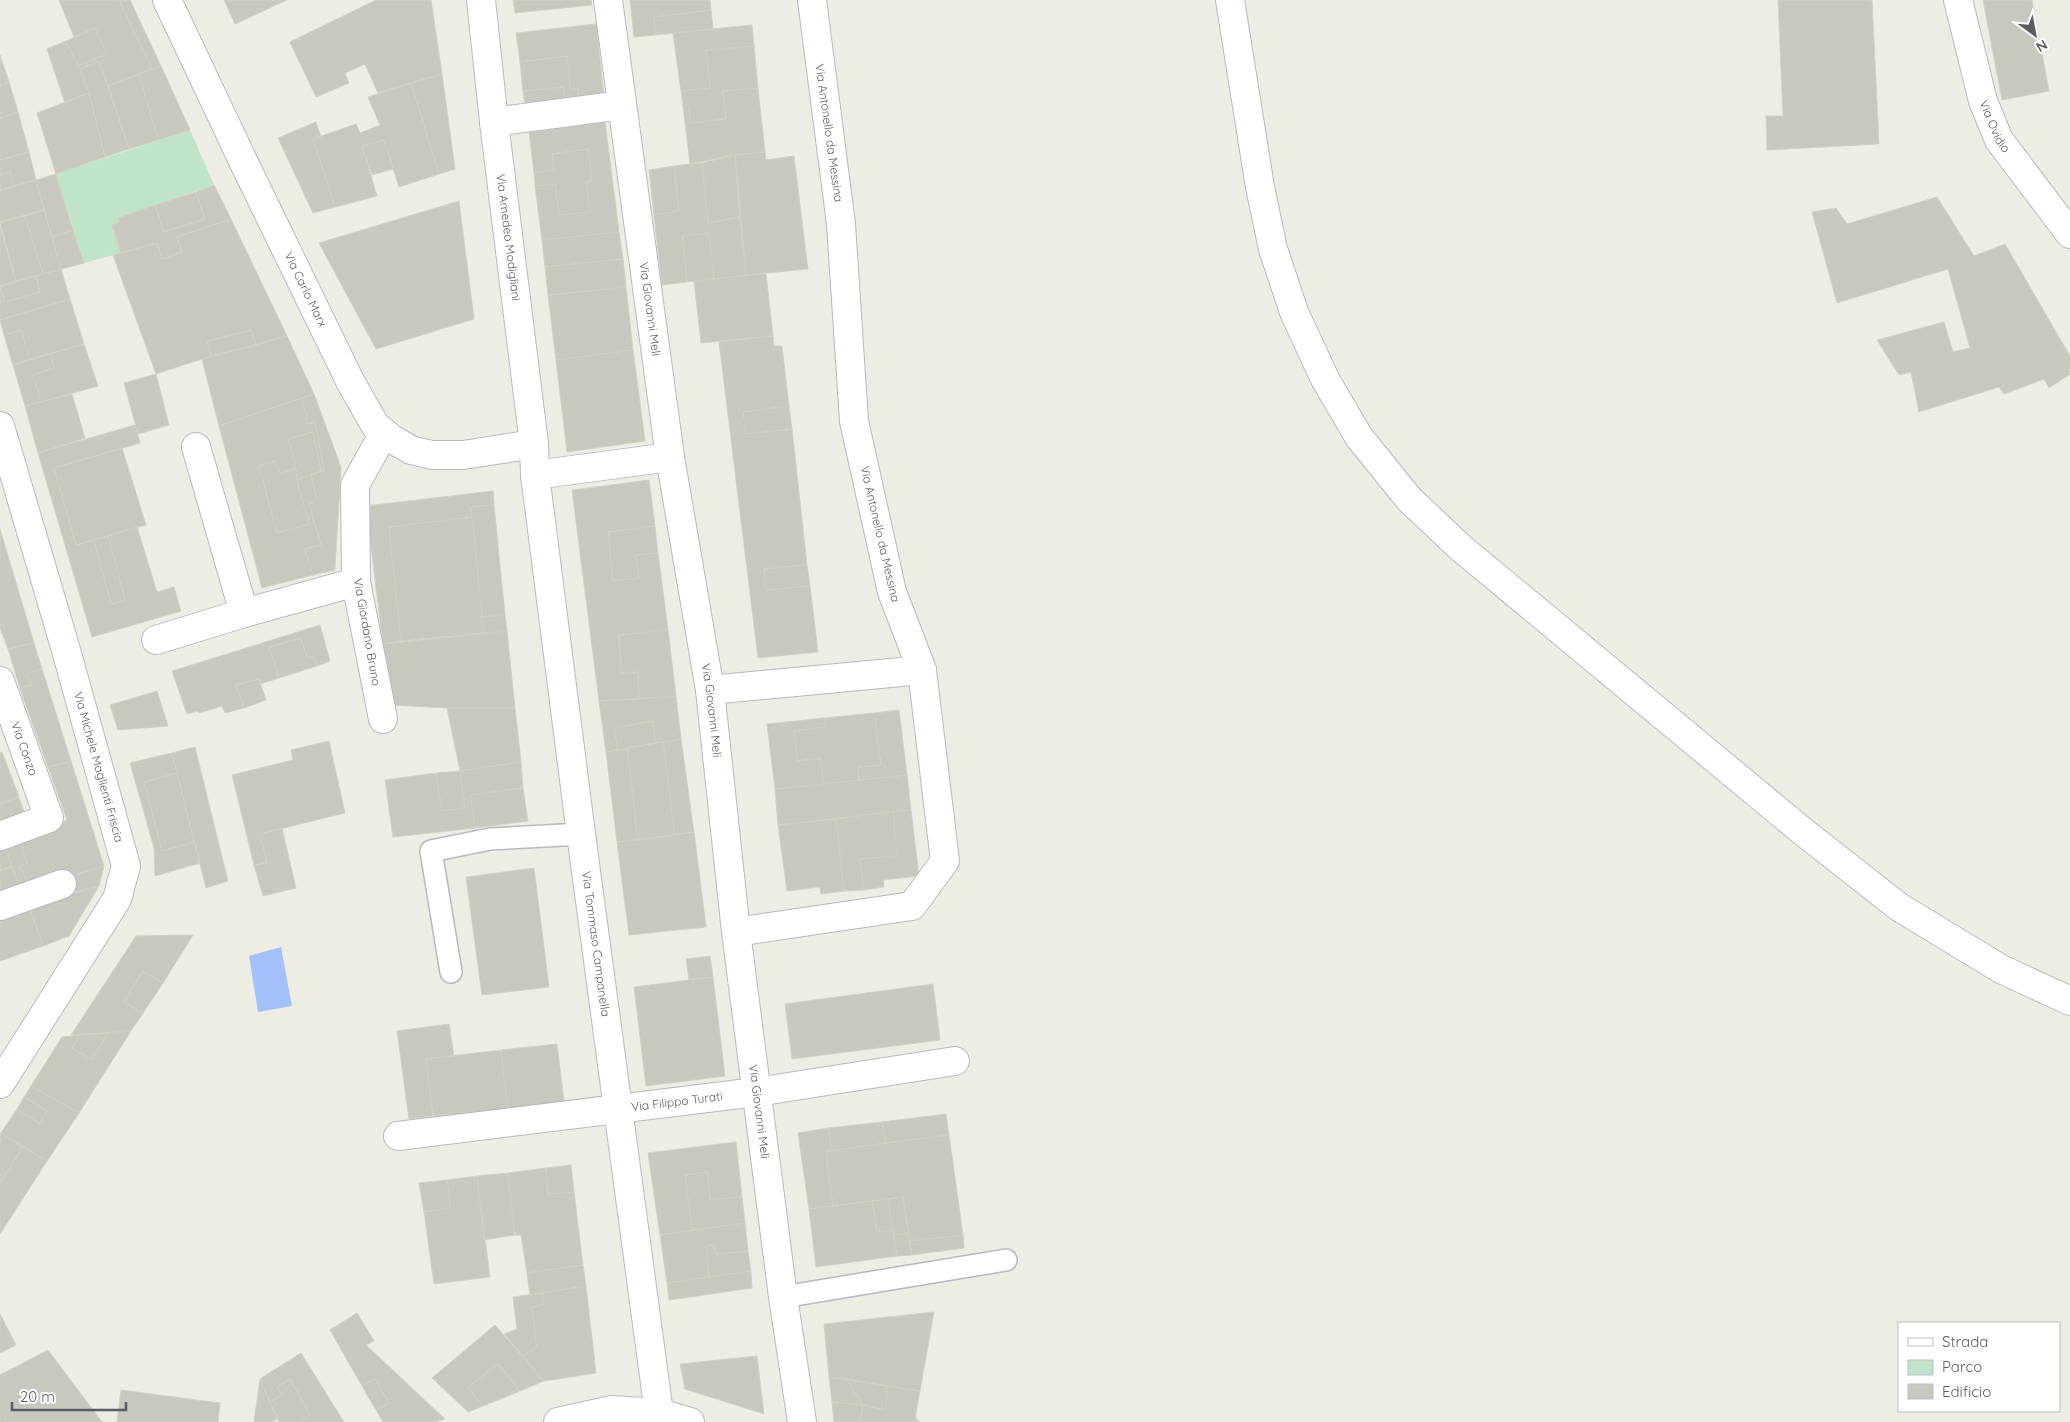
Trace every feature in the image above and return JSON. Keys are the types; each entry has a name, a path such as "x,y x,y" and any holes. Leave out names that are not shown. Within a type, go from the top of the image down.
{"street":[{"name":"Via Carlo Marx","path":"168,0 249,174 350,381 375,425 411,450 432,455 463,455 534,444"},
{"name":"Via Amedeo Modigliani","path":"481,0 494,122 534,444 535,475"},
{"name":"Via Giovanni Meli","path":"608,0 670,457 710,690 736,932 756,1092 802,1422"},
{"name":"Via Antonello da Messina","path":"736,932 912,906 946,861 922,670 892,592 854,421 841,224 812,0"},
{"path":"1230,0 1260,187 1273,249 1294,312 1326,379 1359,437 1409,499 1461,548 1801,830 1899,907 2001,969 2070,1001"},
{"name":"Via Ovidio","path":"1958,0 1983,101 1999,140 2070,234"},
{"path":"494,122 622,105"},
{"name":"Via Michele Maglienti Friscia","path":"0,426 66,650 126,866 116,899 0,1084"},
{"name":"Via Giordano Bruno","path":"383,719 356,582 355,485 384,433"},
{"path":"196,447 244,613"},
{"path":"535,475 670,457"},
{"name":"Via Tommaso Campanella","path":"535,475 659,1413"},
{"path":"156,640 356,582"},
{"path":"710,690 922,670"},
{"name":"Via Conzo","path":"0,681 50,818 0,836"},
{"path":"0,906 62,884"},
{"name":"Via Filippo Turati","path":"398,1136 756,1092 955,1061"},
{"path":"558,1422 612,1410 659,1413 690,1422"}],"lane":[{"path":"451,972 431,851 490,839 581,834"},
{"path":"783,1296 1006,1260"}],"green space":[{"path":"190,130 214,185 118,218 119,222 112,225 121,253 84,263 56,174"}],"water":[{"path":"281,947 292,1006 258,1012 249,956"}],"building":[{"path":"59,0 119,0 152,69 108,86 99,61 80,69 89,93 65,103 47,49 66,41 78,66 107,54 95,28 74,37"},
{"path":"119,0 130,0 161,66 152,69"},
{"path":"224,0 287,0 235,24"},
{"path":"376,0 431,0 442,74 378,93 365,64 345,73 349,83 316,97 290,42"},
{"path":"513,0 591,0 592,5 515,13"},
{"path":"630,0 710,0 711,10 654,17 655,35 634,37"},
{"path":"1778,0 1872,0 1879,144 1767,150 1766,116 1783,116"},
{"path":"1983,0 2032,0 2049,91 2002,100"},
{"path":"711,10 713,29 655,35 654,17"},
{"path":"596,24 604,96 579,100 578,88 571,90 567,56 520,62 516,33"},
{"path":"752,25 754,46 706,50 710,88 681,91 673,33"},
{"path":"95,28 107,54 78,66 66,41"},
{"path":"754,46 758,88 723,91 726,119 691,123 688,105 683,106 681,91 710,88 706,50"},
{"path":"0,55 9,82 0,86"},
{"path":"567,56 571,90 578,88 579,100 565,101 563,87 523,91 520,62"},
{"path":"99,61 129,149 105,157 89,93 80,69"},
{"path":"161,66 190,130 158,140 139,74"},
{"path":"139,74 158,140 129,149 108,86"},
{"path":"442,74 455,169 439,174 411,83"},
{"path":"9,82 18,112 0,118 0,86"},
{"path":"411,83 439,174 399,187 384,140 362,146 377,196 335,207 313,139 356,124 360,133 380,125 368,97"},
{"path":"563,87 565,101 525,105 523,91"},
{"path":"758,88 765,152 735,155 690,164 683,106 688,105 691,123 726,119 723,91"},
{"path":"89,93 105,157 56,174 37,113"},
{"path":"18,112 29,152 0,160 0,118"},
{"path":"605,121 619,232 542,240 535,186 555,184 559,215 590,212 586,182 592,181 588,149 552,154 554,170 534,173 529,131"},
{"path":"316,122 321,137 313,139 335,207 313,213 278,138"},
{"path":"384,140 393,169 372,175 362,146"},
{"path":"588,149 592,181 586,182 590,212 559,215 555,184 535,186 534,173 554,170 552,154"},
{"path":"29,152 36,180 14,186 10,172 0,175 0,160"},
{"path":"765,152 766,160 794,156 808,269 746,275 735,155"},
{"path":"735,155 740,217 708,223 702,163"},
{"path":"702,163 708,223 740,217 746,275 714,279 709,233 682,236 687,282 662,285 654,215 679,211 674,166"},
{"path":"674,166 679,211 654,215 649,170"},
{"path":"10,172 14,186 0,190 0,175"},
{"path":"56,174 73,230 52,237 36,180"},
{"path":"36,180 44,210 0,222 0,190"},
{"path":"214,185 231,219 177,237 182,252 162,259 157,243 121,253 112,225 119,222 118,218 155,205 164,232 205,219 196,192"},
{"path":"196,192 205,219 164,232 155,205"},
{"path":"1937,197 1974,256 2005,244 2070,356 2070,374 2049,388 2044,379 2004,394 1999,387 1919,412 1911,372 1899,375 1877,340 1944,322 1953,352 1970,348 1948,269 1837,303 1812,212 1836,208 1847,224"},
{"path":"459,201 474,319 376,349 319,243"},
{"path":"44,210 61,269 43,274 25,216"},
{"path":"25,216 43,274 16,281 0,222"},
{"path":"231,219 287,336 256,345 251,330 207,341 211,356 156,374 113,255 157,243 162,259 182,252 177,237"},
{"path":"0,227 16,281 0,286"},
{"path":"73,230 84,263 61,269 52,237"},
{"path":"619,232 623,259 545,267 542,240"},
{"path":"709,233 714,279 687,282 682,236"},
{"path":"623,259 626,287 548,295 545,267"},
{"path":"61,269 70,299 0,320 0,286 5,302 40,292 36,276"},
{"path":"766,273 773,336 701,343 694,281"},
{"path":"36,276 40,292 5,302 0,286"},
{"path":"626,287 633,350 556,360 548,295"},
{"path":"70,299 84,344 30,359 21,330 4,335 0,320"},
{"path":"21,330 30,359 13,365 4,335"},
{"path":"251,330 256,345 211,356 207,341"},
{"path":"287,336 314,394 219,426 202,359"},
{"path":"773,336 774,346 782,346 789,406 743,412 746,434 792,429 807,565 764,569 766,590 810,586 818,652 758,658 719,342"},
{"path":"84,344 98,386 41,402 33,375 54,368 50,354"},
{"path":"633,350 645,441 567,452 556,360"},
{"path":"50,354 54,368 33,375 41,402 25,406 13,365"},
{"path":"156,374 169,425 138,434 124,383"},
{"path":"72,394 85,438 38,453 25,406"},
{"path":"314,394 341,467 335,570 313,575 305,549 321,545 309,504 317,501 311,474 324,471 315,422 308,424 302,398"},
{"path":"302,398 308,424 315,422 324,471 321,471 313,432 288,439 296,468 280,474 275,461 259,466 277,533 309,524 297,480 311,474 317,501 309,504 321,545 305,549 313,575 262,588 219,426"},
{"path":"789,406 792,429 746,434 743,412"},
{"path":"135,425 140,443 54,468 76,545 94,540 111,604 125,600 108,536 137,527 157,592 174,587 181,611 92,637 38,453"},
{"path":"313,432 321,471 297,480 296,468 288,439"},
{"path":"122,448 146,525 76,545 54,468"},
{"path":"275,461 280,474 296,468 297,480 309,524 277,533 259,466"},
{"path":"649,480 655,526 608,532 613,581 639,578 636,555 658,553 668,630 619,635 621,673 638,672 639,699 599,701 572,490"},
{"path":"493,491 494,505 471,507 472,517 389,527 401,641 383,644 366,506"},
{"path":"494,505 505,615 482,617 471,507"},
{"path":"472,517 484,633 401,641 389,527"},
{"path":"655,526 658,553 636,555 639,578 613,581 608,532"},
{"path":"0,529 34,643 8,649 0,628"},
{"path":"108,536 125,600 111,604 94,540"},
{"path":"807,565 810,586 766,590 764,569"},
{"path":"505,615 507,631 484,633 482,617"},
{"path":"320,625 330,661 317,666 314,656 307,658 301,638 269,647 279,678 260,684 259,679 236,685 244,708 225,713 222,706 199,713 198,711 187,714 172,671"},
{"path":"668,630 676,696 639,699 638,672 621,673 619,635"},
{"path":"507,631 515,708 447,708 390,705 383,644"},
{"path":"301,638 307,658 314,656 317,666 279,678 269,647"},
{"path":"34,643 42,669 28,674 31,685 20,688 8,649"},
{"path":"42,669 71,761 48,767 20,688 31,685 28,674"},
{"path":"259,679 266,700 244,708 236,685"},
{"path":"157,691 168,726 118,730 110,705"},
{"path":"676,696 681,739 656,743 653,721 614,728 618,750 606,752 599,701"},
{"path":"447,708 515,708 521,762 460,771"},
{"path":"899,710 907,775 859,780 858,767 881,765 874,713"},
{"path":"874,713 881,765 858,767 859,780 824,784 820,758 798,761 794,731 825,727 824,718"},
{"path":"824,718 825,727 794,731 798,761 820,758 824,784 775,789 767,724"},
{"path":"653,721 656,743 618,750 614,728"},
{"path":"681,739 694,832 675,835 663,742"},
{"path":"329,741 345,813 260,834 267,863 254,865 232,775 293,760 291,750"},
{"path":"663,742 675,835 638,840 627,748"},
{"path":"195,747 228,881 206,888 172,753"},
{"path":"627,748 638,840 617,842 606,752"},
{"path":"2,752 19,797 0,804 0,753"},
{"path":"172,753 177,773 144,782 162,851 194,842 200,863 155,876 154,848 130,763"},
{"path":"71,761 104,866 68,877 67,869 27,883 20,866 27,863 19,839 67,820 48,767"},
{"path":"521,762 523,788 470,795 475,828 393,837 385,780 436,773 442,811 465,808 460,771"},
{"path":"460,771 465,808 442,811 436,773"},
{"path":"177,773 194,842 162,851 144,782"},
{"path":"907,775 911,810 778,825 775,789"},
{"path":"523,788 528,821 475,828 470,795"},
{"path":"19,797 25,815 0,824 0,804"},
{"path":"911,810 919,876 883,880 884,887 864,890 860,859 897,856 893,811"},
{"path":"893,811 897,856 860,859 864,890 844,891 836,819"},
{"path":"836,819 844,891 821,894 820,887 787,891 778,825"},
{"path":"282,828 296,888 263,896 254,865 267,863 260,834"},
{"path":"694,832 706,927 629,935 617,842"},
{"path":"19,839 27,863 20,866 27,883 19,886 4,845"},
{"path":"4,845 12,866 0,871 0,846"},
{"path":"12,866 19,886 0,893 0,871"},
{"path":"104,866 99,886 72,893 68,877"},
{"path":"534,868 549,987 482,995 466,877"},
{"path":"99,886 69,936 43,946 29,906"},
{"path":"29,906 43,946 0,961 0,914"},
{"path":"193,935 163,983 143,971 124,1002 143,1013 131,1031 71,1035 136,936"},
{"path":"710,956 713,977 689,980 686,959"},
{"path":"143,971 163,983 143,1013 124,1002"},
{"path":"713,977 725,1076 646,1086 634,987"},
{"path":"933,984 940,1040 792,1059 785,1004"},
{"path":"449,1024 454,1056 426,1059 433,1116 409,1119 397,1031"},
{"path":"131,1031 79,1113 31,1086 62,1037 80,1035 72,1048 92,1060 108,1033"},
{"path":"108,1033 92,1060 72,1048 80,1035"},
{"path":"557,1044 564,1101 508,1108 501,1050"},
{"path":"501,1050 508,1108 433,1116 426,1059"},
{"path":"31,1086 79,1113 47,1161 1,1133 17,1109 40,1124 47,1111 24,1097"},
{"path":"24,1097 47,1111 40,1124 17,1109"},
{"path":"946,1114 949,1135 885,1143 882,1122"},
{"path":"882,1122 885,1143 832,1151 828,1128"},
{"path":"828,1128 832,1151 826,1151 833,1206 809,1209 798,1133"},
{"path":"1,1133 23,1147 0,1183 0,1136"},
{"path":"949,1135 963,1235 910,1241 903,1197 833,1206 826,1151"},
{"path":"736,1142 742,1197 710,1200 708,1172 685,1175 692,1230 660,1235 648,1153"},
{"path":"23,1147 47,1161 0,1234 0,1183"},
{"path":"571,1165 574,1192 548,1194 546,1168"},
{"path":"546,1168 548,1194 574,1192 583,1265 527,1273 521,1235 515,1235 508,1173"},
{"path":"708,1172 710,1200 742,1197 745,1223 692,1230 685,1175"},
{"path":"508,1173 515,1235 484,1240 477,1176"},
{"path":"477,1176 490,1277 434,1284 424,1212 450,1208 447,1180"},
{"path":"447,1180 450,1208 424,1212 419,1183"},
{"path":"903,1197 908,1233 894,1235 888,1199"},
{"path":"888,1199 893,1230 877,1232 872,1201"},
{"path":"872,1201 877,1232 893,1230 897,1256 816,1267 809,1209"},
{"path":"745,1223 748,1251 716,1254 714,1245 706,1246 709,1277 667,1283 660,1235"},
{"path":"908,1233 912,1255 897,1256 894,1235"},
{"path":"963,1235 964,1248 912,1255 910,1241"},
{"path":"714,1245 716,1254 748,1251 751,1271 709,1277 706,1246"},
{"path":"583,1265 586,1286 530,1295 527,1273"},
{"path":"751,1271 752,1288 669,1300 667,1283"},
{"path":"586,1286 596,1373 544,1381 523,1356 537,1347 532,1307 543,1305 542,1293"},
{"path":"542,1293 543,1305 532,1307 537,1347 523,1356 504,1334 517,1329 513,1297"},
{"path":"934,1312 920,1391 829,1377 824,1324"},
{"path":"357,1313 374,1341 366,1345 445,1419 434,1422 383,1422 376,1410 389,1403 375,1379 362,1386 330,1330"},
{"path":"0,1314 16,1345 0,1353"},
{"path":"495,1325 544,1381 508,1396 518,1388 498,1364 468,1387 483,1406 468,1412 432,1378"},
{"path":"48,1350 102,1422 0,1422 0,1375"},
{"path":"301,1353 344,1422 298,1422 310,1415 290,1379 277,1387 282,1395 270,1402 260,1379"},
{"path":"757,1356 764,1414 685,1389 680,1364"},
{"path":"498,1364 518,1388 508,1396 483,1406 468,1387"},
{"path":"829,1377 846,1379 863,1405 832,1402"},
{"path":"260,1379 277,1419 272,1422 254,1422"},
{"path":"290,1379 310,1415 298,1422 279,1422 270,1402 282,1395 277,1387"},
{"path":"375,1379 389,1403 376,1410 362,1386"},
{"path":"846,1379 888,1386 885,1410 863,1405"},
{"path":"888,1386 920,1391 915,1418 920,1422 860,1422 863,1405 885,1410"},
{"path":"121,1390 220,1403 218,1422 117,1422"},
{"path":"832,1402 863,1405 860,1422 834,1422"}]}
